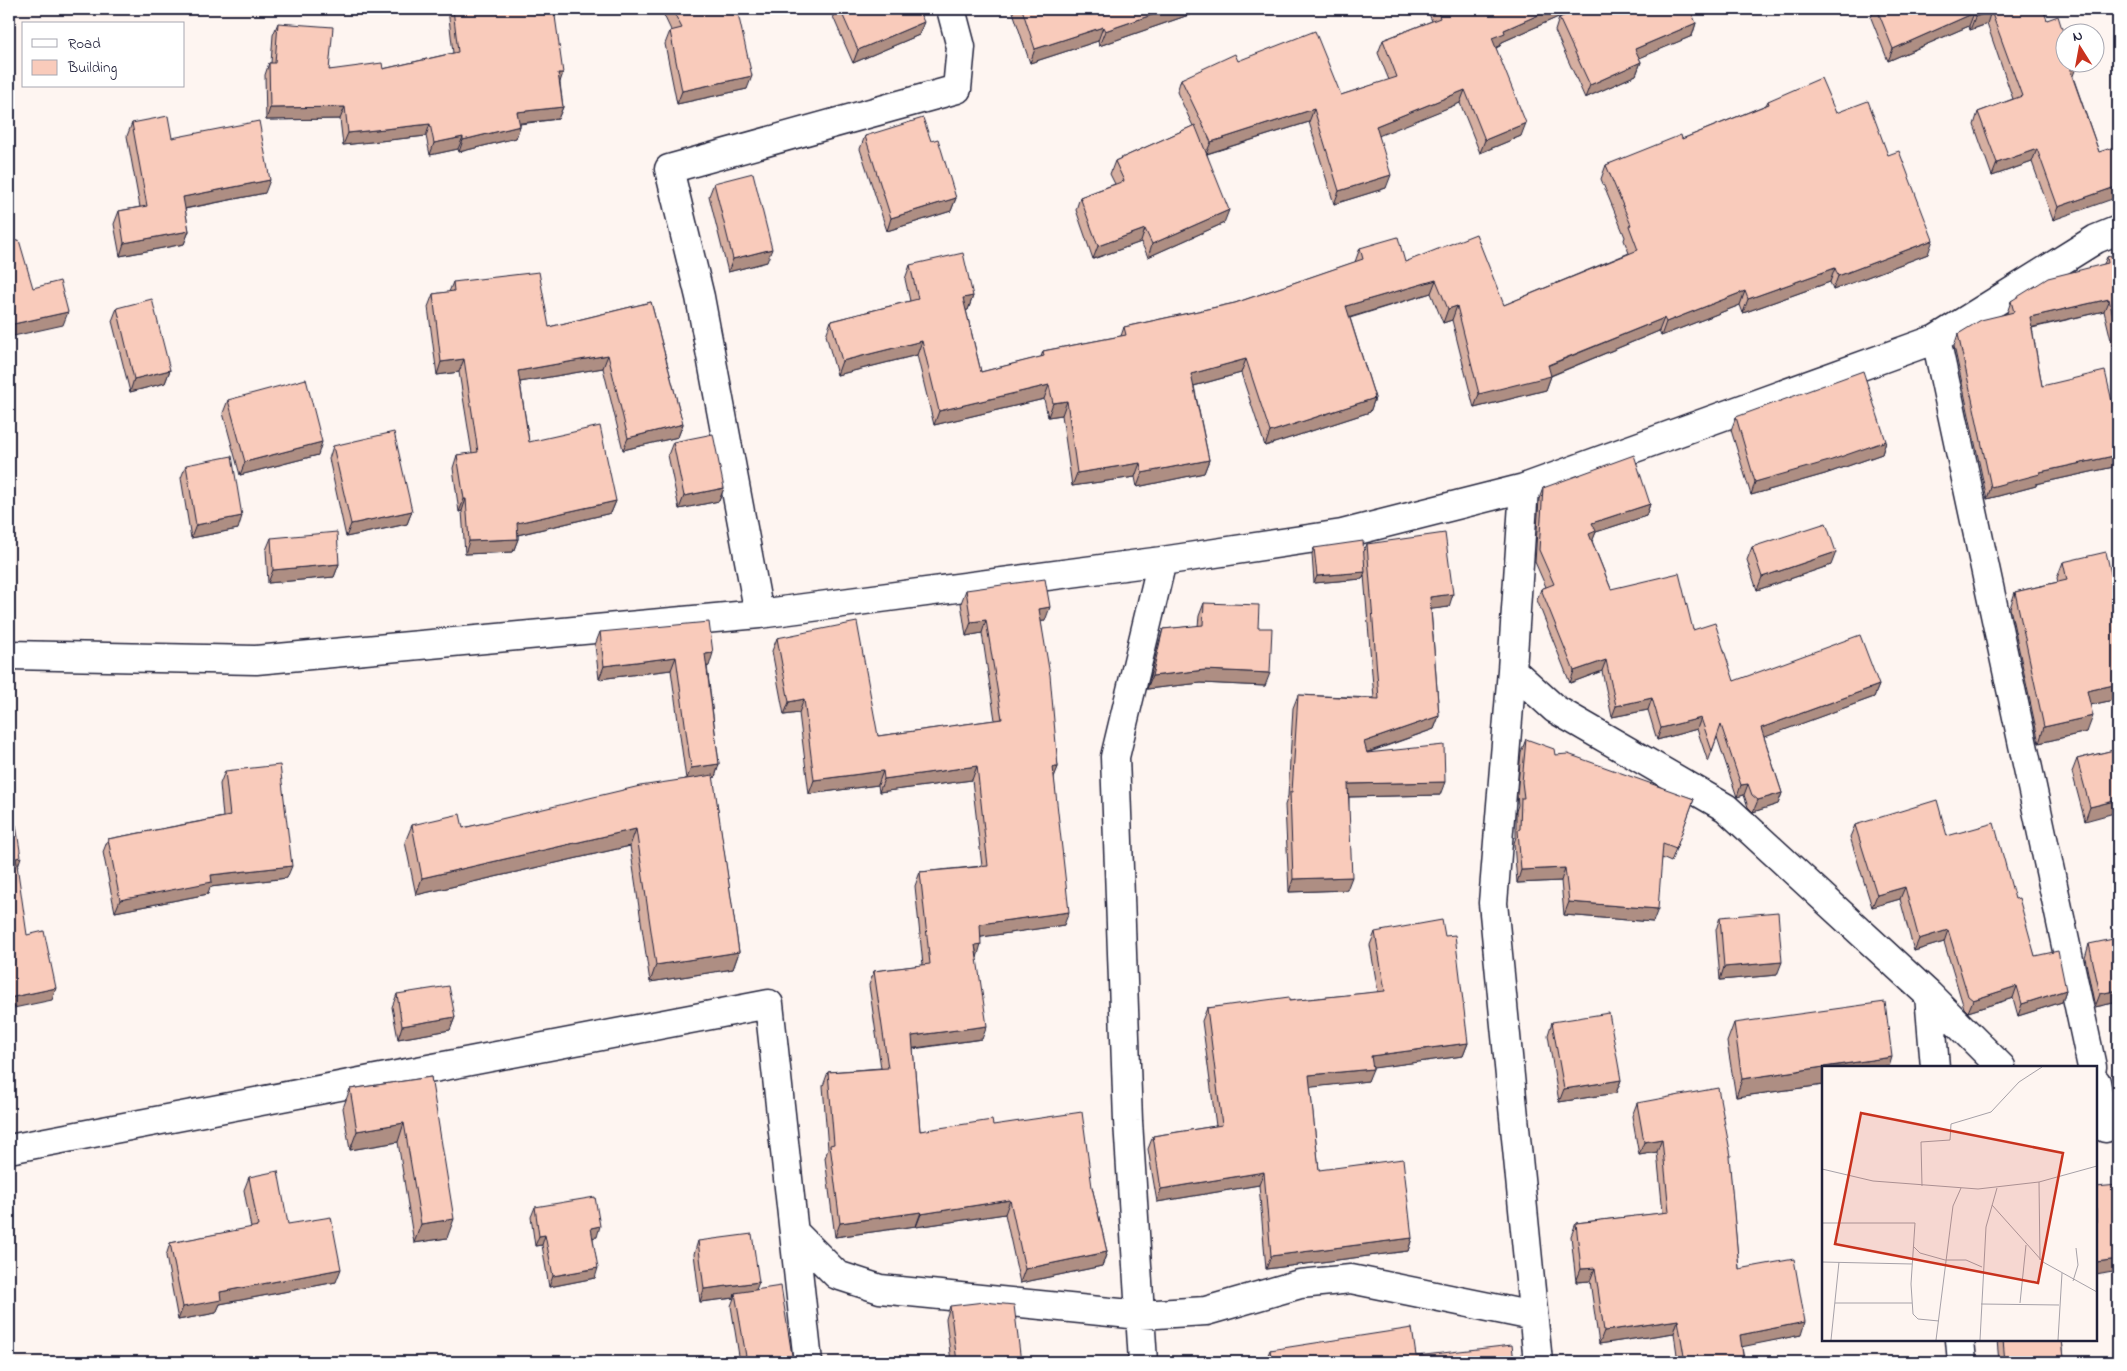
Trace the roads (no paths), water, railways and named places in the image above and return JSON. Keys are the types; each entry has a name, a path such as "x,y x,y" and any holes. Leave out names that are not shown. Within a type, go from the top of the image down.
{"street":[{"path":"759,614 700,297 669,170 957,88 961,47 951,9"},
{"path":"9,655 256,660 759,614 1162,561 1342,534 1524,488 1936,339 2096,239 2118,230"},
{"path":"1936,339 2092,1066"},
{"path":"1524,488 1512,670 1493,903 1538,1362"},
{"path":"1143,1362 1128,1121 1114,757 1162,561"},
{"path":"1512,670 1555,709 1726,808 1929,996 2000,1066"},
{"path":"1929,996 1935,1066"},
{"path":"9,1149 769,1004 808,1362"},
{"path":"2097,1087 2106,1128"},
{"path":"794,1232 837,1275 880,1289 1140,1315 1206,1311 1300,1284 1350,1279 1534,1316"},
{"path":"1960,1341 1962,1362"}]}
